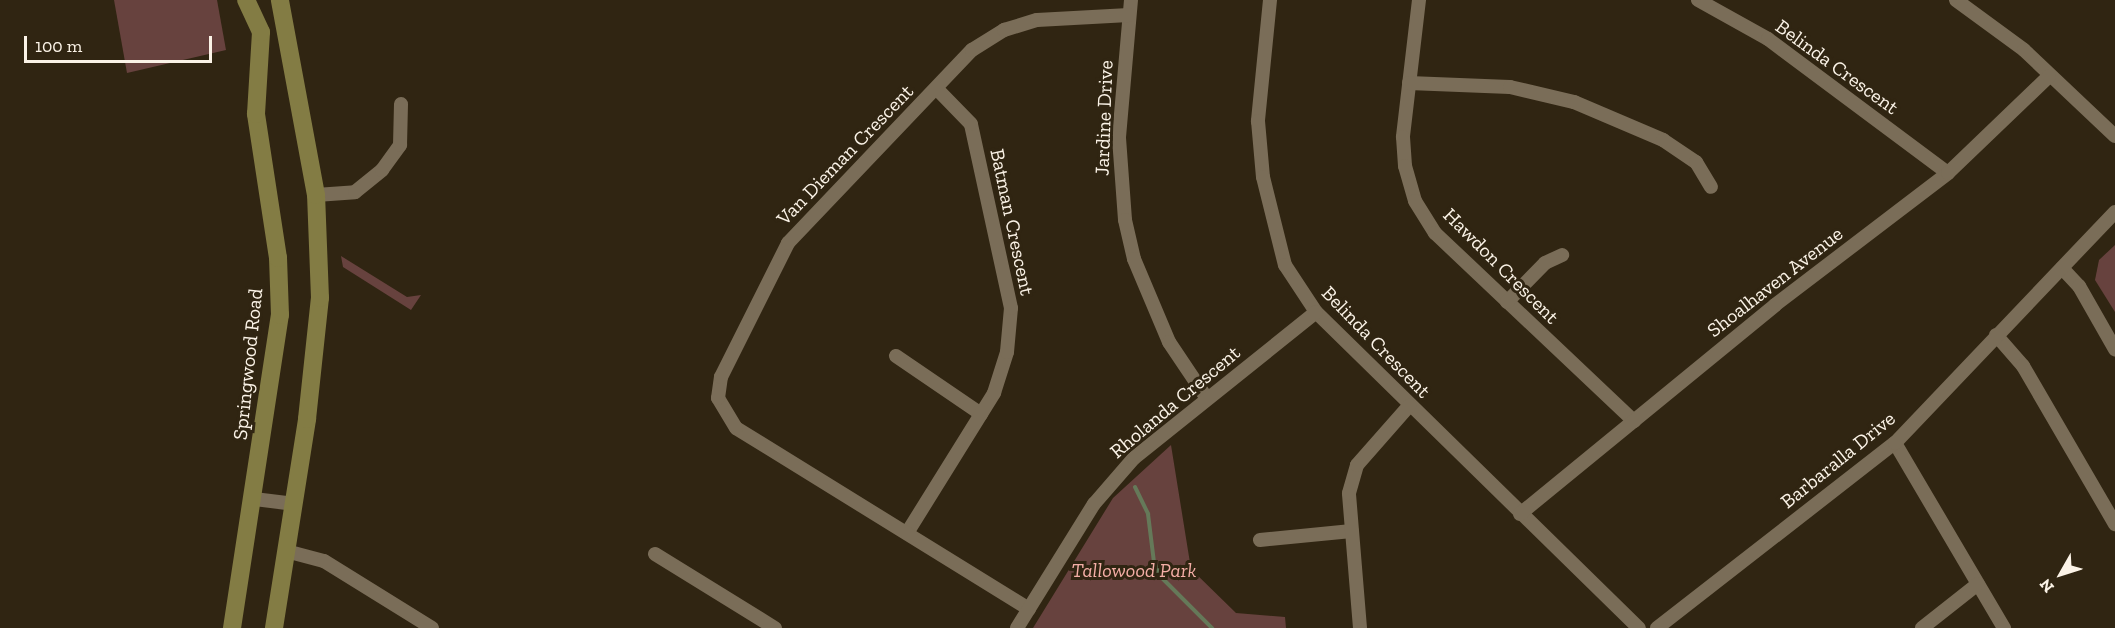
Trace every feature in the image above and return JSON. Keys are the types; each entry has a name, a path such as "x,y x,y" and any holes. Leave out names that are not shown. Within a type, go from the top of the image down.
{"main road":[{"name":"Springwood Road","path":"232,628 274,370 280,282 273,212 256,114 261,32 246,0"},
{"path":"274,628 320,298 316,195 280,0"}],"street":[{"name":"Jardine Drive","path":"1131,0 1119,138 1125,220 1134,259 1164,332 1206,397"},
{"name":"Belinda Crescent","path":"1270,0 1258,122 1263,177 1285,265 1316,312 1409,406 1639,628"},
{"name":"Hawdon Crescent","path":"1419,0 1403,137 1415,201 1435,233 1634,421"},
{"name":"Belinda Crescent","path":"1698,0 1768,39 1948,173"},
{"path":"1956,0 2024,50 2115,136"},
{"name":"Van Dieman Crescent","path":"1029,609 736,428 718,398 722,377 788,243 972,50 1004,30 1037,20 1129,15"},
{"name":"Shoalhaven Avenue","path":"1520,514 1775,305 1948,173 2049,76"},
{"path":"1409,83 1510,87 1574,102 1629,122 1663,140 1696,162 1711,187"},
{"name":"Batman Crescent","path":"907,533 994,393 1007,352 1011,308 971,124 936,88"},
{"path":"316,195 355,192 382,170 400,145 401,104"},
{"name":"Barbaralla Drive","path":"1658,628 1894,443 1996,335 2109,223 2115,212"},
{"path":"1507,302 1545,263 1562,255"},
{"path":"2062,268 2079,286 2115,349"},
{"name":"Rholanda Crescent","path":"1017,628 1112,481 1158,436 1316,312"},
{"path":"1996,335 2023,366 2115,524"},
{"path":"896,356 981,414"},
{"path":"1360,628 1349,493 1357,465 1409,406"},
{"path":"1894,443 2004,628"},
{"path":"254,499 293,504"},
{"path":"1260,540 1352,531"},
{"path":"286,550 324,561 432,628"},
{"path":"656,554 775,628"},
{"path":"1922,628 1978,584"}],"green space":[{"path":"114,0 217,0 226,50 127,73"},
{"path":"2115,245 2115,312 2095,280 2099,260"},
{"path":"341,256 407,297 421,295 411,310 343,267"},
{"name":"Tallowood Park","path":"1171,445 1191,569 1236,613 1285,617 1286,628 1033,628 1113,498"}],"waterway":[{"path":"1135,487 1148,514 1154,562 1160,576 1212,628"}]}
